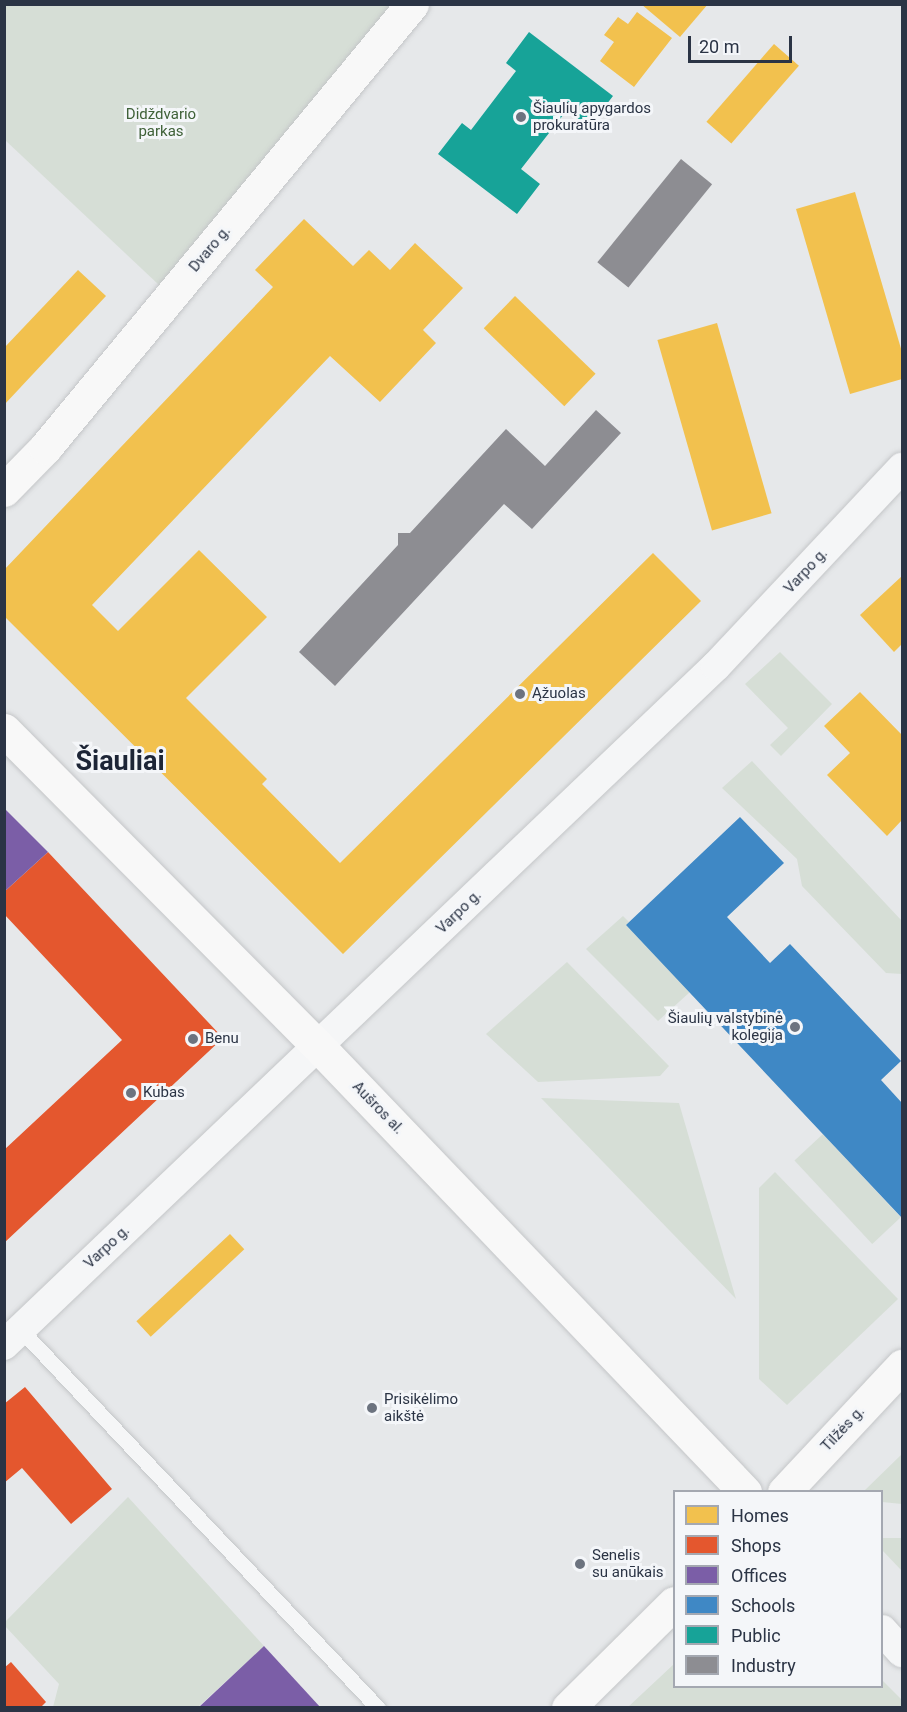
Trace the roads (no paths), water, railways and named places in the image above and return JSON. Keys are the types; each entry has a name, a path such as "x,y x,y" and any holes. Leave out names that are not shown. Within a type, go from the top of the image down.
{"main road":[{"name":"Dvaro g.","path":"4,490 60,430 412,4"},
{"name":"Aušros al.","path":"4,730 317,1045 744,1490"},
{"name":"Tilžės g.","path":"785,1490 903,1366"},
{"path":"568,1707 673,1605"}],"street":[{"name":"Varpo g.","path":"13,1337 716,666 903,468"},
{"path":"883,1631 903,1652"}],"lane":[{"path":"13,1337 378,1707"}],"place":[{"name":"Šiaulių apygardos prokuratūra","path":"521,117"},
{"name":"Ąžuolas","path":"520,694"},
{"name":"Šiaulių valstybinė kolegija","path":"795,1027"},
{"name":"Benu","path":"193,1039"},
{"name":"Kubas","path":"131,1093"},
{"name":"Prisikėlimo aikštė","path":"372,1408"},
{"name":"Senelis su anūkais","path":"580,1564"}],"district":[{"name":"Šiauliai","path":"120,762"}],"park label":[{"name":"Didždvario parkas","path":"161,122"}]}
